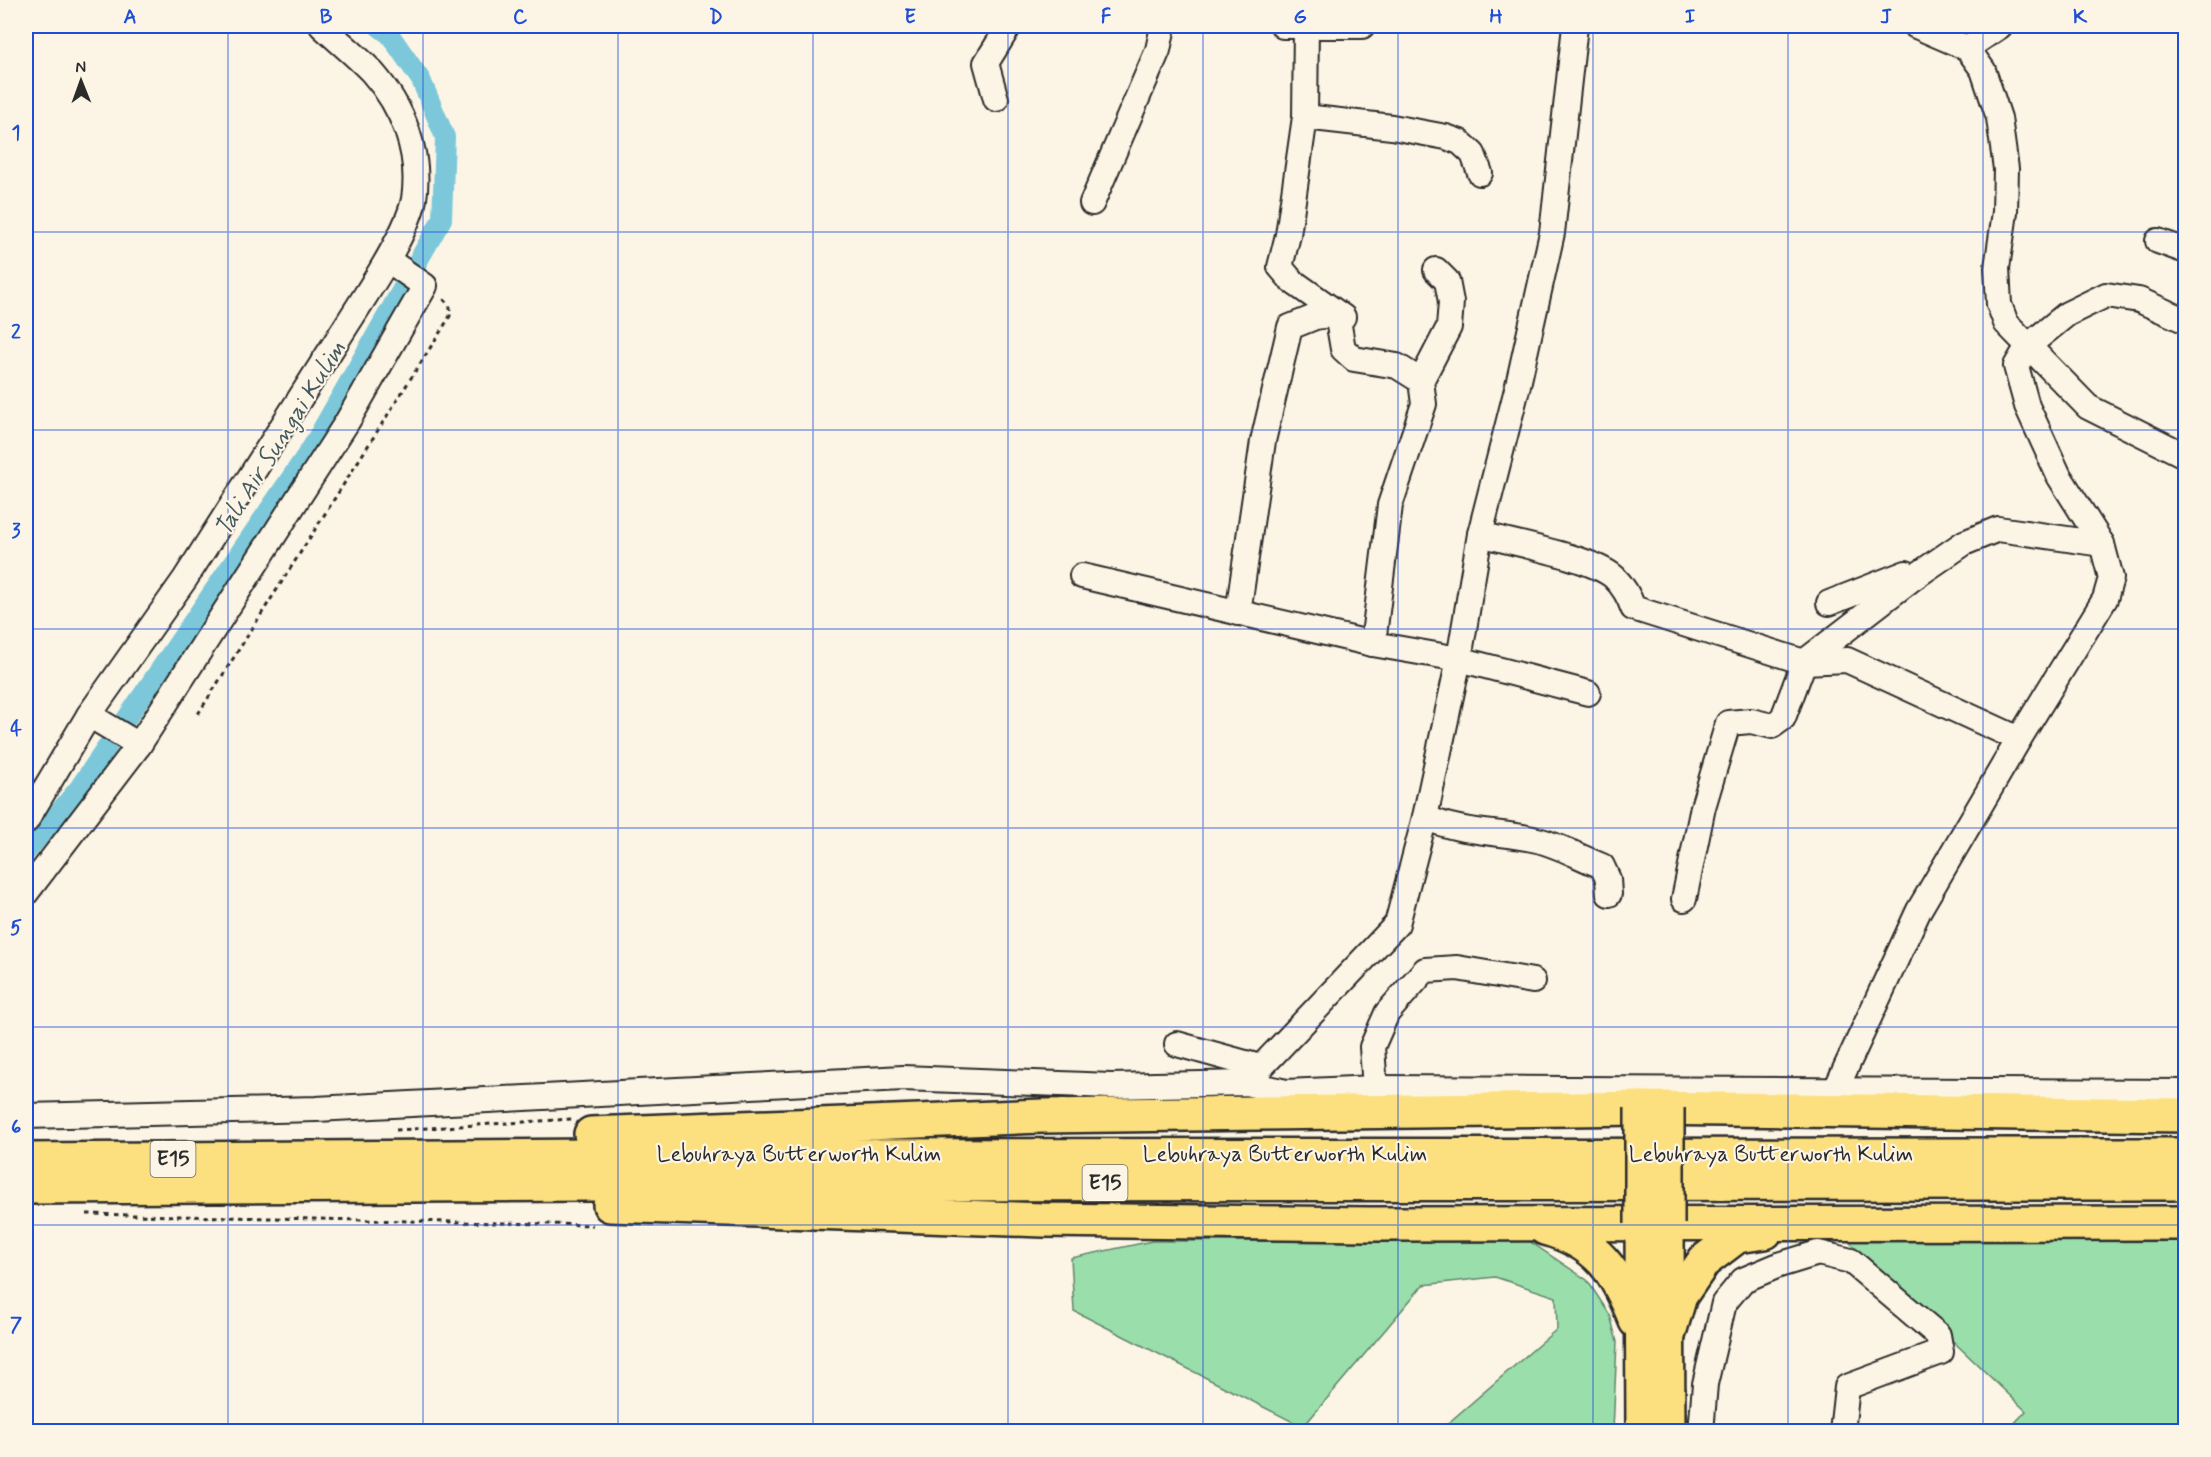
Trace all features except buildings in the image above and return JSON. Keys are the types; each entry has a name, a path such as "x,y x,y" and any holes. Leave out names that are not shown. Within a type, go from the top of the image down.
{"highway":[{"path":"1643,1431 1655,1336 1654,1108"},
{"path":"321,1172 593,1134 1043,1116 1654,1108 2186,1115"},
{"name":"Lebuhraya Butterworth Kulim","path":"26,1187 321,1172 2186,1155"},
{"name":"Lebuhraya Butterworth Kulim","path":"26,1160 321,1172 2186,1183"},
{"path":"321,1172 593,1205 1043,1220 1529,1224 2186,1223"},
{"path":"1655,1336 1704,1261 1737,1236 1826,1222"},
{"path":"1529,1224 1570,1235 1604,1260 1621,1283 1655,1336 1668,1431"}],"street":[{"path":"26,821 393,264 414,201 413,144 401,113 373,73 322,26"},
{"path":"996,99 986,63 1009,26"},
{"path":"1092,203 1158,50 1163,26"},
{"path":"1283,26 1362,26"},
{"path":"1306,26 1305,117 1288,235 1280,267 1292,281 1343,317"},
{"path":"26,1116 316,1109 903,1078 1111,1086 1253,1075 1397,924 1425,817 1459,659 1480,534 1509,424 1552,233 1575,26"},
{"path":"1916,26 1967,48 1983,70 1996,109 2006,169 2005,212 1997,268 1999,304 2006,323 2036,339 2088,407 2186,456"},
{"path":"1967,48 2001,26"},
{"path":"1305,117 1392,127 1446,137 1460,142 1473,154 1480,173"},
{"path":"2157,241 2186,251"},
{"path":"26,893 135,743 347,422 423,285 393,264"},
{"path":"1373,644 1390,505 1424,404 1421,381 1449,327 1451,302 1447,281 1436,270"},
{"path":"1836,1089 1919,910 2019,739 2105,599 2111,578 2102,544 2059,476 2027,406 2016,366 2036,339 2067,314 2106,295 2139,300 2186,321"},
{"path":"1238,613 1263,441 1290,327 1316,317 1343,317"},
{"path":"1343,317 1343,349 1354,359 1397,366 1421,381"},
{"path":"1684,899 1703,807 1728,723 1751,721 1772,726 1783,718 1804,662 1964,543 1998,529 2102,544"},
{"path":"1480,534 1590,564 1612,576 1628,593 1633,608 1804,662 1847,660 2019,739"},
{"path":"1829,603 1939,560"},
{"path":"1082,576 1373,644 1459,659 1588,693"},
{"path":"93,717 135,743"},
{"path":"1425,817 1443,826 1540,841 1602,866 1608,879 1609,894"},
{"path":"1375,1088 1372,1047 1387,1013 1425,970 1457,968 1533,981"},
{"path":"1177,1044 1253,1075 1286,1092 1375,1088 2186,1092"},
{"path":"1701,1431 1705,1384 1724,1303 1743,1280 1818,1253 1851,1261 1938,1335 1941,1352 1847,1387 1842,1431"}],"path":[{"path":"198,714 450,316 447,301 423,285"},
{"path":"84,1214 602,1225"}],"green space":[{"path":"2185,1234 2185,1431 2007,1431 2026,1411 1848,1241"},
{"path":"1152,1241 1529,1241 1587,1280 1610,1315 1617,1342 1613,1431 1439,1431 1557,1329 1556,1297 1495,1277 1423,1285 1303,1427 1074,1311 1071,1258"}],"waterway":[{"name":"Tali Air Sungai Kulim","path":"26,852 79,788 312,447 442,219 445,137 421,80 390,35 378,26"}]}
